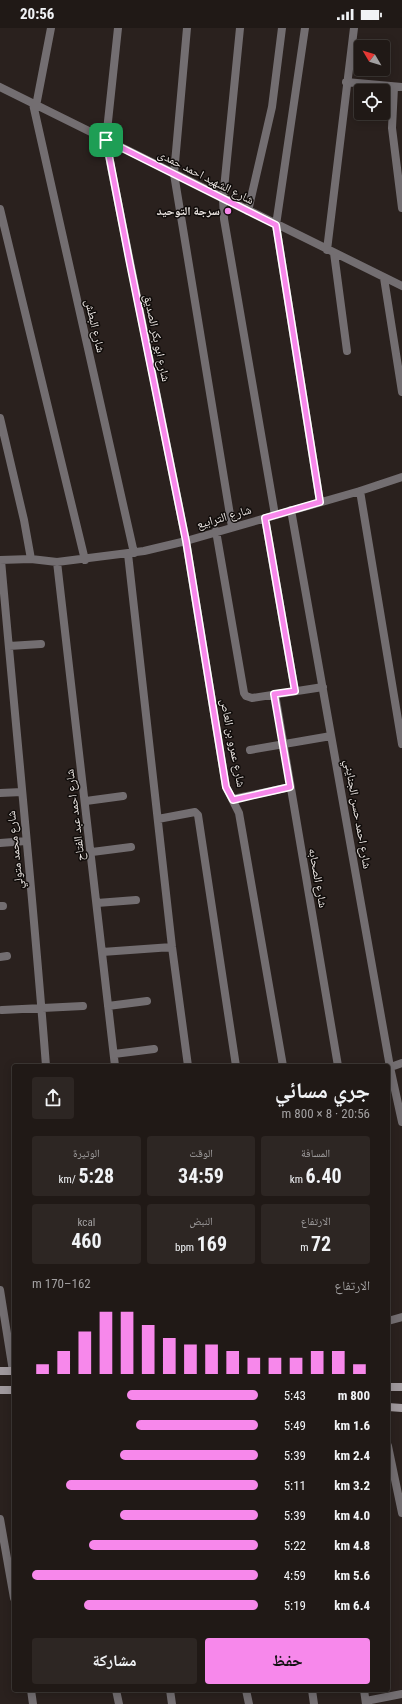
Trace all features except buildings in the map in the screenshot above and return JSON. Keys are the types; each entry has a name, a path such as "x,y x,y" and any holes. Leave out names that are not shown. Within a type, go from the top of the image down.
{"street":[{"path":"34,105 51,28"},
{"name":"شارع ابو بكر الصديق","path":"118,28 106,140 126,249 186,541"},
{"path":"187,28 174,174 232,527"},
{"path":"240,28 223,198 226,232 275,515"},
{"path":"248,211 272,107 282,28"},
{"path":"305,28 276,225 320,502"},
{"path":"347,351 330,252 346,82 354,28"},
{"path":"346,82 398,87 392,128 402,208"},
{"name":"شارع الشهيد احمد حمدى","path":"0,87 330,252 402,286"},
{"name":"شارع البطش","path":"34,105 131,553 172,947 188,1064"},
{"path":"0,209 85,560"},
{"path":"384,278 402,392"},
{"path":"0,418 24,520 31,559"},
{"name":"شارع الترابيع","path":"1,560 31,559 57,562 85,560 131,553 186,541 216,531 360,491 402,476"},
{"path":"360,491 402,744"},
{"name":"شارع احمد حسن الجنايني","path":"291,510 332,736 388,1064"},
{"path":"265,518 295,691"},
{"path":"216,531 244,693 250,698 323,687"},
{"name":"شارع عمرو بن العاص","path":"186,541 226,787 239,813 283,1064"},
{"name":"شارع محمد متولي","path":"1,560 46,1064"},
{"name":"شارع احمد عبد الفتاح","path":"57,562 92,852 115,1064"},
{"path":"9,646 41,644"},
{"name":"شارع الصحابه","path":"274,694 338,1064"},
{"path":"250,750 332,736"},
{"path":"233,800 290,787"},
{"path":"0,793 22,792"},
{"path":"86,802 123,796"},
{"path":"158,818 195,812 198,815 236,1064"},
{"path":"0,843 26,842"},
{"path":"92,852 130,847"},
{"path":"97,903 136,900"},
{"path":"102,952 172,947"},
{"path":"108,1006 147,1001"},
{"path":"2,1010 83,1006"},
{"path":"114,1054 154,1049"},
{"path":"390,1067 402,1063"},
{"name":"شارع احمد حسن الجنايني","path":"390,1071 402,1122"},
{"path":"0,1290 12,1359"},
{"path":"390,1320 402,1317"},
{"path":"0,1371 12,1371"},
{"path":"390,1386 402,1387"},
{"path":"0,1390 12,1390"},
{"path":"390,1407 402,1408"},
{"path":"390,1456 402,1513"},
{"path":"0,1519 12,1587"},
{"path":"30,1692 33,1704"},
{"path":"116,1692 119,1704"},
{"path":"170,1692 172,1704"},
{"path":"246,1692 249,1704"},
{"path":"312,1692 314,1704"},
{"path":"364,1692 366,1702 402,1694"}],"place":[{"name":"سرجة التوحيد","path":"228,211"}],"route":[{"path":"106,140 276,225 297,366 320,502 265,518 295,691 274,694 290,787 233,800 226,787 186,541 106,140"}]}
